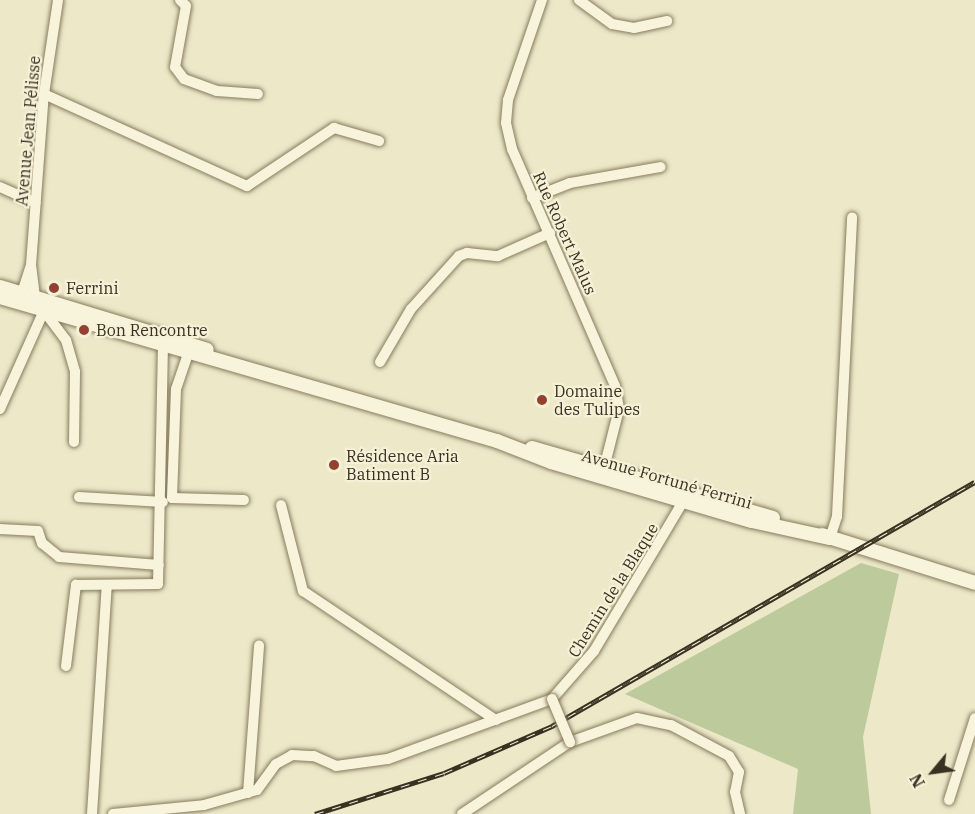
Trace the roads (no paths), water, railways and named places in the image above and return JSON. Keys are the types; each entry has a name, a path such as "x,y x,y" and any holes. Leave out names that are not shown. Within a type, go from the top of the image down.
{"main road":[{"name":"Avenue Fortuné Ferrini","path":"0,287 35,301 371,404 975,581"},
{"name":"Avenue Fortuné Ferrini","path":"0,297 35,301"}],"street":[{"name":"Avenue Jean Pélisse","path":"35,301 31,266 44,94 58,0"},
{"path":"180,0 186,6 175,67 184,79 217,91 258,94"},
{"name":"Rue Robert Malus","path":"542,0 508,100 506,123 532,198 550,233 615,386 620,409 603,472"},
{"path":"579,0 612,24 634,28 667,21"},
{"path":"44,94 247,186 334,128 379,141"},
{"path":"532,198 570,183 661,167"},
{"path":"0,187 36,203"},
{"path":"830,538 837,516 852,217"},
{"path":"380,362 411,309 433,290 459,256 467,253 498,256 550,233"},
{"path":"0,409 35,301"},
{"path":"35,301 66,340 75,372 74,442"},
{"path":"66,666 76,585 158,584 163,502 163,341"},
{"path":"189,349 176,389 172,498 244,500"},
{"path":"79,497 163,502"},
{"name":"Chemin de la Blaque","path":"552,699 594,651 687,497"},
{"path":"281,505 303,591 496,720"},
{"path":"0,529 38,531 42,543 59,557 159,565"},
{"path":"92,814 107,585"},
{"path":"248,793 259,645"},
{"path":"114,814 204,805 248,793 257,790 276,764 292,755 314,756 336,766 388,759 552,699 570,742"},
{"path":"462,814 570,742 636,718 671,725 729,756 739,772 735,792 740,814"},
{"path":"949,800 975,718"}],"railway":[{"path":"315,814 444,773 552,726 975,482"}],"place":[{"name":"Ferrini","path":"54,288"},
{"name":"Bon Rencontre","path":"84,330"},
{"name":"Domaine des Tulipes","path":"542,400"},
{"name":"Résidence Aria Batiment B","path":"334,465"}]}
